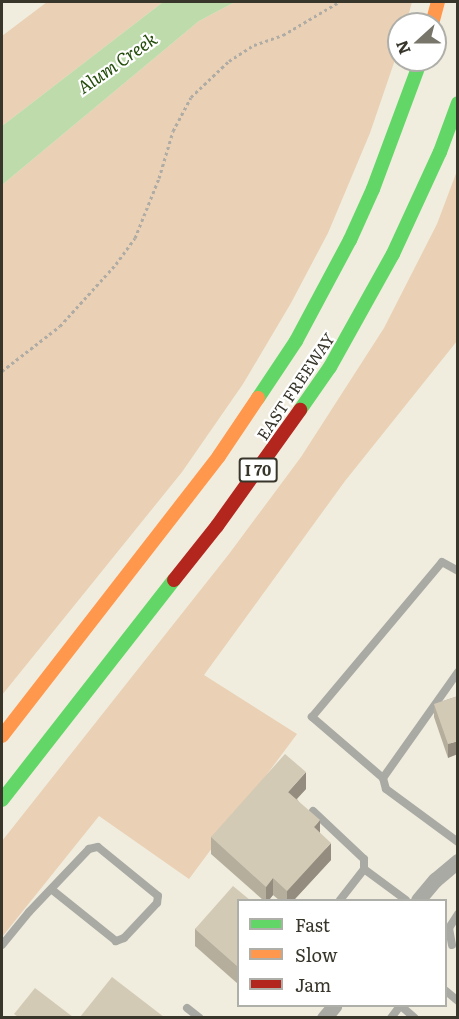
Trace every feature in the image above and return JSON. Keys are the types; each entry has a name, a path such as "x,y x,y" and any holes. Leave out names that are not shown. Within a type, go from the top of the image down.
{"highway":[{"name":"EAST FREEWAY","path":"2,736 219,456 296,341 368,200 394,139 417,72"},
{"name":"EAST FREEWAY","path":"2,800 217,526 330,367 393,254 440,152 458,103"}],"street":[{"path":"419,899 435,880 458,861"}],"lane":[{"path":"458,571 442,562 312,717 383,778 387,789 458,843"},
{"path":"383,778 458,672"},
{"path":"313,811 364,859 364,869 341,899"},
{"path":"2,945 51,890 89,849 98,847 158,896 157,903 124,938 116,941 51,890"},
{"path":"364,869 405,899"},
{"path":"452,945 449,928 458,914"},
{"path":"403,1007 415,1017"},
{"path":"187,1008 200,1017"}],"path":[{"path":"2,371 60,326 116,264 135,238 159,177 173,131 191,97 229,61 254,45 283,35 339,2"}],"shaded area":[{"path":"47,2 163,2 2,126 2,36"},
{"path":"235,2 412,2 409,12 387,12 387,72 391,72 370,133 328,233 291,303 243,384 182,472 2,695 2,185 199,21"},
{"path":"457,171 457,341 345,481 204,675 297,734 189,879 99,816 2,937 2,841 229,554 301,457 384,328 437,224"}],"water":[{"name":"Alum Creek","path":"163,2 235,2 199,21 2,185 2,126"}],"building":[{"path":"458,696 458,741 448,744 434,704"},
{"path":"285,754 306,772 288,792 320,820 314,827 331,843 287,891 273,878 266,887 211,837"},
{"path":"233,886 249,899 237,899 237,966 195,929"},
{"path":"112,977 164,1017 80,1017"},
{"path":"35,988 73,1017 18,1017 14,1014"}],"traffic: fast":[{"path":"258,398 296,341 350,240 373,189 417,72"},
{"path":"300,410 330,367 393,254 440,152 458,103"},
{"path":"2,800 174,580"}],"traffic: slow":[{"path":"435,12 438,2"},
{"path":"2,736 219,456 258,398"}],"traffic: jam":[{"path":"174,580 217,526 300,410"}]}
